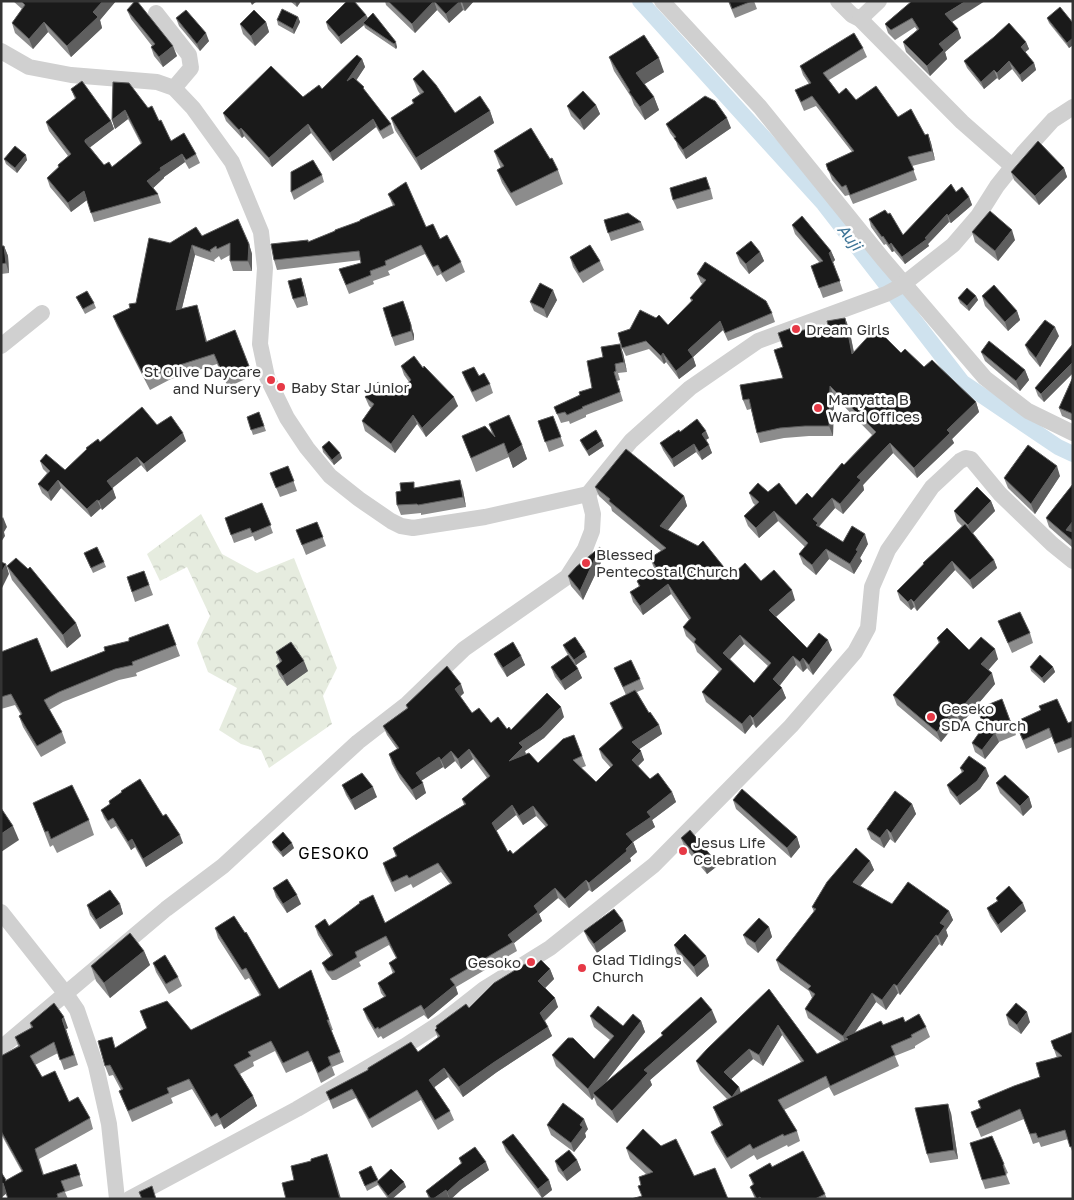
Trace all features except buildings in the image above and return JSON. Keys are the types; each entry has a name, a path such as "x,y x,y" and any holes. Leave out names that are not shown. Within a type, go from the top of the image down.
{"street":[{"path":"662,1 760,107 903,285 985,378 1028,412 1073,433"},
{"path":"838,1 852,16 860,19 962,122 1012,166"},
{"path":"860,19 879,1"},
{"path":"156,13 189,55 191,68 174,88"},
{"path":"1,51 28,67 71,75 157,82 174,88 194,108 232,162 261,232 265,268 260,344 267,377 287,418 307,448 330,476 391,521 401,526 413,528 485,517 588,494 631,441 690,388 758,341 886,294 903,285 953,245 978,216 1012,166 1053,120 1073,107"},
{"path":"1,346 42,314"},
{"path":"129,1199 297,1109 405,1046 442,1022 484,988 550,948 654,865 791,726 855,652 868,628 872,587 888,550 932,487 960,461 966,458 971,459 1000,494 1052,544 1073,561"},
{"path":"1,1048 166,909 223,866 358,742 407,704 464,648 567,577 585,549 592,531 593,514 588,494"},
{"path":"1,912 77,1010 96,1066 109,1124 117,1199"}],"green space":[{"path":"201,514 222,554 257,573 294,558 337,668 323,696 332,724 269,768 261,750 241,744 219,730 237,688 208,672 197,643 210,616 187,567 160,581 147,554"}],"waterway":[{"name":"Auji","path":"640,1 824,204 962,382 1058,447 1073,454"}],"place":[{"name":"Dream Girls","path":"796,329"},
{"name":"St Olive Daycare and Nursery","path":"271,380"},
{"name":"Baby Star Junior","path":"281,387"},
{"name":"Manyatta B Ward Offices","path":"818,408"},
{"name":"Blessed Pentecostal Church","path":"586,563"},
{"name":"Geseko SDA Church","path":"931,717"},
{"name":"Jesus Life Celebration","path":"683,851"},
{"name":"Gesoko","path":"531,962"},
{"name":"Glad Tidings Church","path":"582,968"}],"district":[{"name":"GESOKO","path":"334,853"}]}
